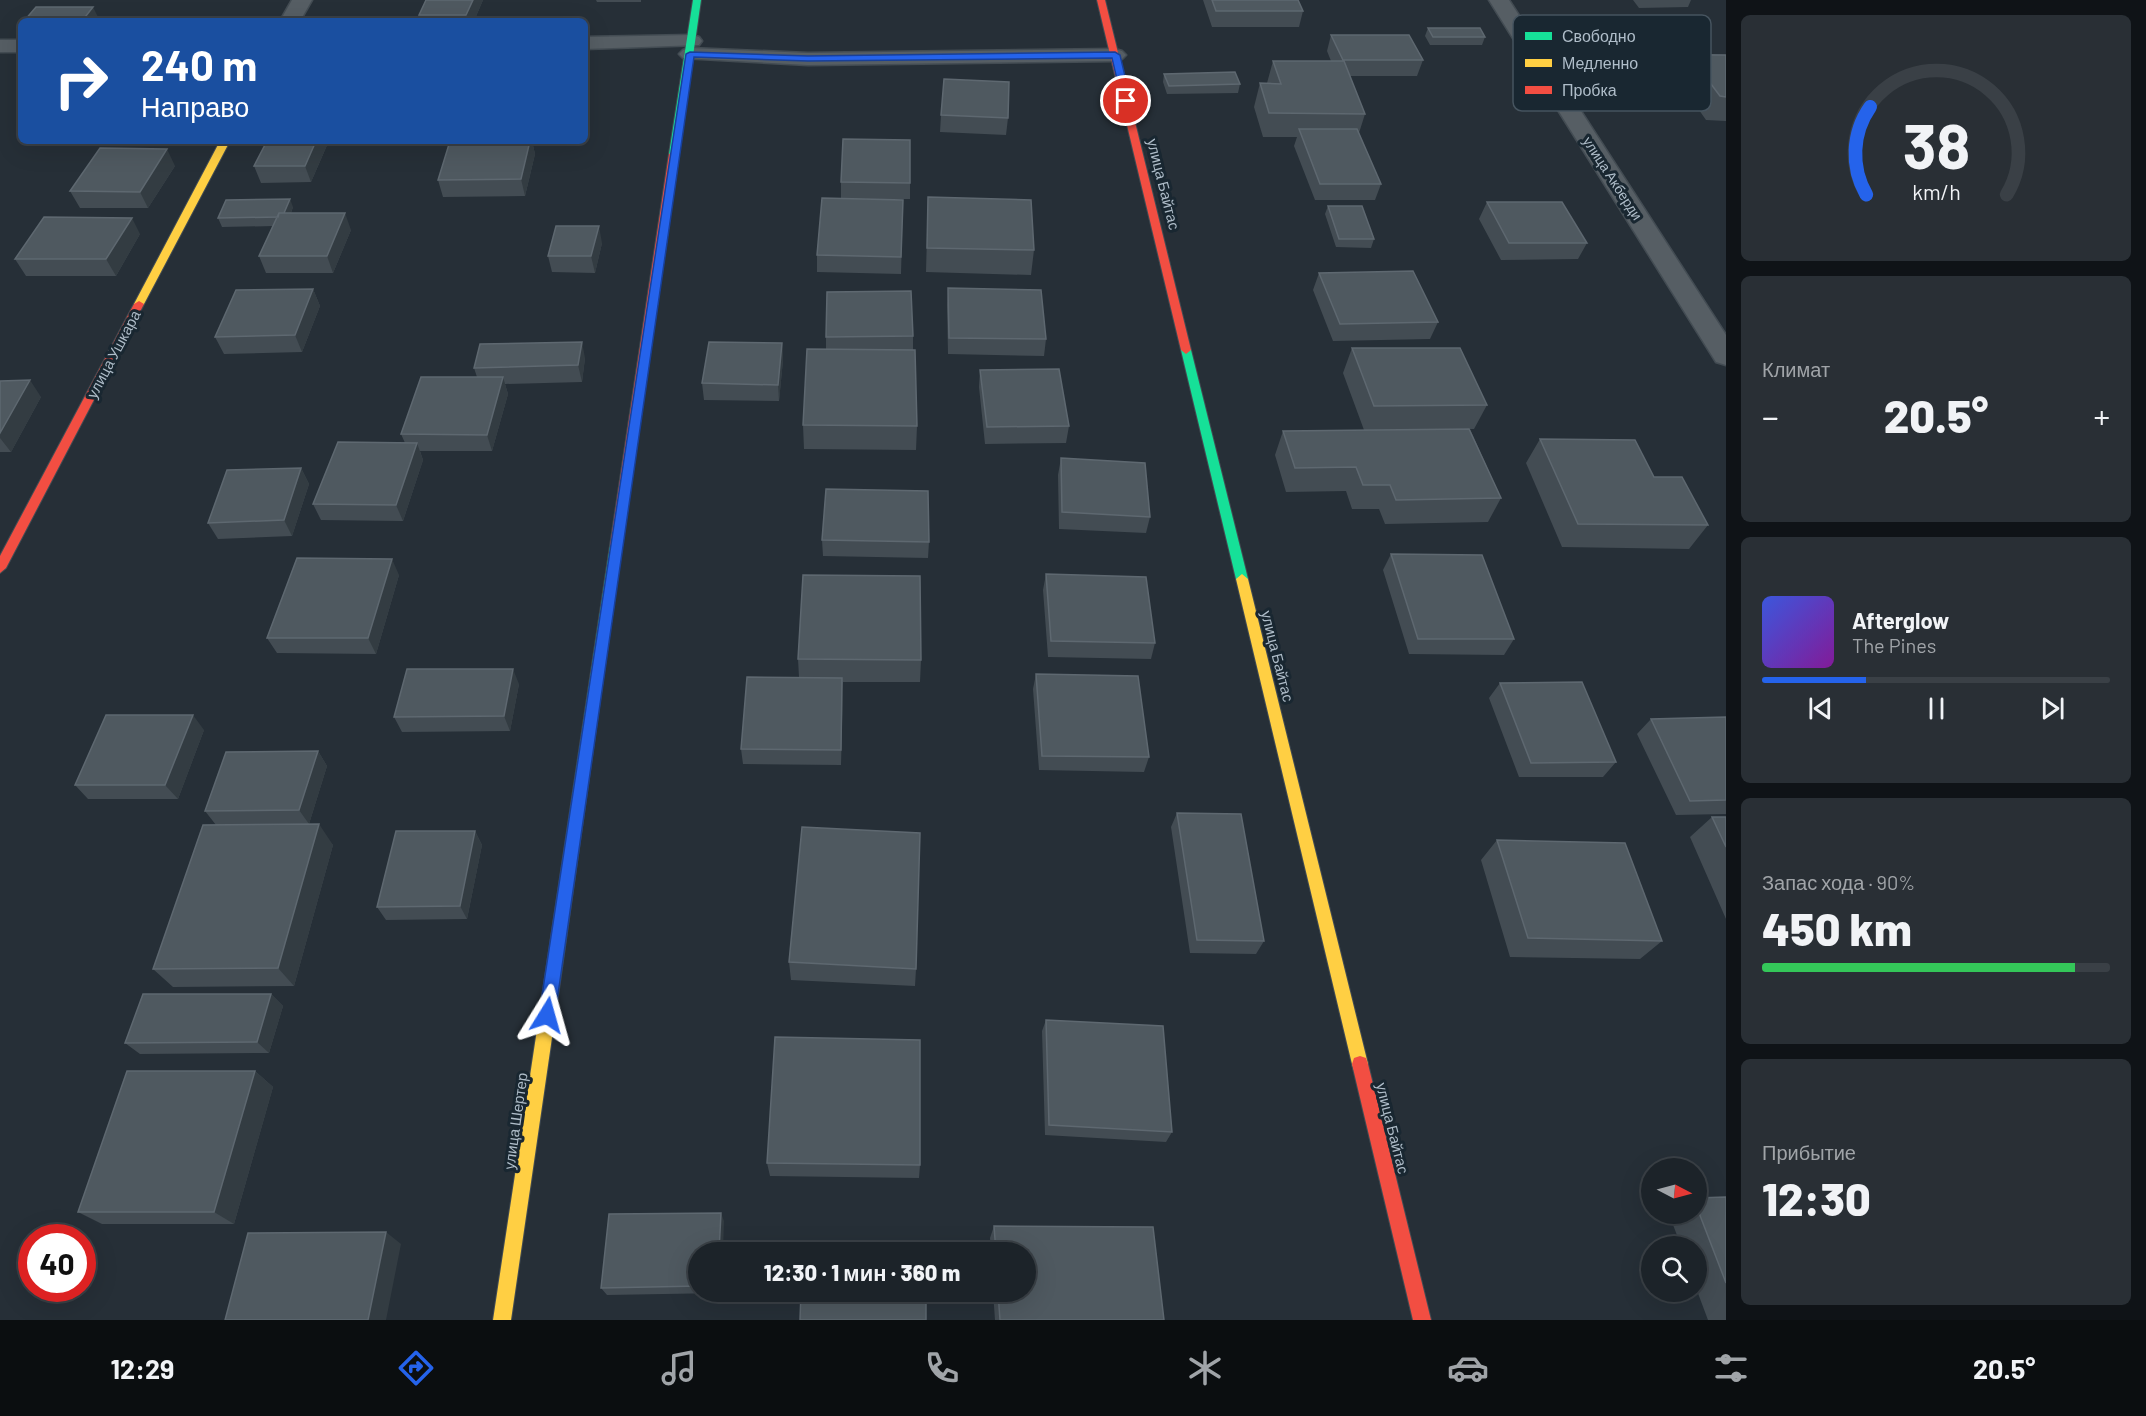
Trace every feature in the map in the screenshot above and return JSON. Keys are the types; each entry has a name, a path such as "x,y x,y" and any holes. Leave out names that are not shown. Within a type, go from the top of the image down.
{"street":[{"path":"292,18 302,0"},
{"name":"улица Шертер","path":"502,1320 697,0"},
{"name":"улица Байтас","path":"1101,0 1422,1320"},
{"name":"улица Акберди","path":"1499,0 1513,22"},
{"path":"588,43 691,48 808,59 1115,55"},
{"path":"0,46 18,46"},
{"name":"улица Акберди","path":"1570,111 1726,356"},
{"name":"улица Ушкара","path":"0,568 223,144"}],"building":[{"path":"426,0 473,0 466,15 419,15"},
{"path":"1212,0 1298,0 1303,11 1216,11"},
{"path":"36,7 93,7 84,18 27,18"},
{"path":"1428,28 1480,28 1485,37 1433,37"},
{"path":"1331,35 1409,35 1423,60 1343,60"},
{"path":"1711,55 1726,55 1726,97 1720,96 1711,84"},
{"path":"1273,61 1344,61 1365,114 1269,113 1260,83 1281,84"},
{"path":"1235,72 1240,84 1169,86 1164,74"},
{"path":"944,79 1009,82 1008,118 941,115"},
{"path":"1299,129 1357,129 1381,184 1320,184"},
{"path":"843,139 910,140 910,183 841,182"},
{"path":"265,144 315,144 305,166 254,166"},
{"path":"449,144 529,144 521,179 438,180"},
{"path":"100,148 167,149 140,192 70,191"},
{"path":"928,197 1031,200 1034,250 927,248"},
{"path":"822,198 903,200 901,257 817,255"},
{"path":"290,199 284,213 279,213 278,217 218,218 226,200"},
{"path":"1487,202 1562,202 1587,243 1509,243"},
{"path":"1328,206 1362,206 1374,239 1339,239"},
{"path":"279,213 345,213 327,256 259,256"},
{"path":"44,217 132,218 106,259 15,259"},
{"path":"556,226 599,226 591,256 548,256"},
{"path":"1413,271 1438,322 1340,324 1319,273"},
{"path":"948,288 1041,290 1046,339 949,338"},
{"path":"313,289 295,335 215,337 236,290"},
{"path":"911,291 913,336 826,337 827,292"},
{"path":"582,342 578,365 474,368 480,344"},
{"path":"709,342 782,343 778,385 702,383"},
{"path":"1352,348 1460,348 1487,405 1374,406"},
{"path":"807,349 915,350 917,426 803,425"},
{"path":"1059,369 1069,426 987,427 980,370"},
{"path":"421,377 503,377 487,435 401,434"},
{"path":"30,380 0,433 0,381"},
{"path":"1469,429 1501,498 1396,500 1390,485 1363,485 1356,467 1295,468 1283,431"},
{"path":"1540,439 1635,440 1654,477 1682,477 1708,525 1578,524"},
{"path":"338,442 417,443 396,505 313,504"},
{"path":"1061,458 1145,463 1150,517 1062,512"},
{"path":"301,468 284,520 208,523 227,470"},
{"path":"826,489 928,491 929,542 822,540"},
{"path":"1391,554 1482,555 1514,639 1418,639"},
{"path":"297,558 392,559 368,638 267,638"},
{"path":"1046,574 1146,577 1155,643 1051,641"},
{"path":"803,575 920,576 921,660 798,659"},
{"path":"407,669 513,669 504,716 394,717"},
{"path":"1036,674 1138,676 1149,757 1042,756"},
{"path":"747,677 842,678 841,750 741,749"},
{"path":"1582,682 1616,762 1531,763 1500,683"},
{"path":"106,715 193,715 165,785 75,785"},
{"path":"1726,717 1726,800 1690,801 1651,719"},
{"path":"318,751 299,810 205,811 226,752"},
{"path":"1177,813 1241,814 1264,941 1197,940"},
{"path":"1712,817 1726,817 1726,847"},
{"path":"319,824 278,968 153,969 203,825"},
{"path":"802,827 920,833 916,969 789,962"},
{"path":"396,831 475,831 460,906 377,907"},
{"path":"1497,840 1625,843 1662,941 1528,938"},
{"path":"143,994 271,994 257,1042 125,1043"},
{"path":"1046,1020 1163,1026 1172,1132 1049,1125"},
{"path":"775,1037 920,1040 920,1165 767,1163"},
{"path":"127,1071 255,1071 214,1212 78,1212"},
{"path":"1726,1197 1726,1283 1703,1224 1707,1224 1707,1198"},
{"path":"721,1213 720,1242 688,1242 688,1286 601,1288 609,1214"},
{"path":"994,1226 1153,1227 1164,1320 1000,1320 999,1302 1036,1302 1036,1242 995,1242"},
{"path":"386,1232 368,1320 225,1320 248,1233"},
{"path":"801,1302 926,1302 926,1320 800,1320"}],"traffic: fast":[{"path":"674,154 697,0"},
{"path":"1186,350 1242,579"},
{"path":"548,1010 616,546"}],"traffic: slow":[{"path":"139,304 223,144"},
{"path":"1242,579 1360,1064"},
{"path":"502,1320 548,1010"}],"traffic: jam":[{"path":"1101,0 1186,350"},
{"path":"616,546 674,154"},
{"path":"0,568 139,304"},
{"path":"1360,1064 1422,1320"}],"route":[{"path":"547,1015 690,54 808,59 1115,55 1126,101"}]}
